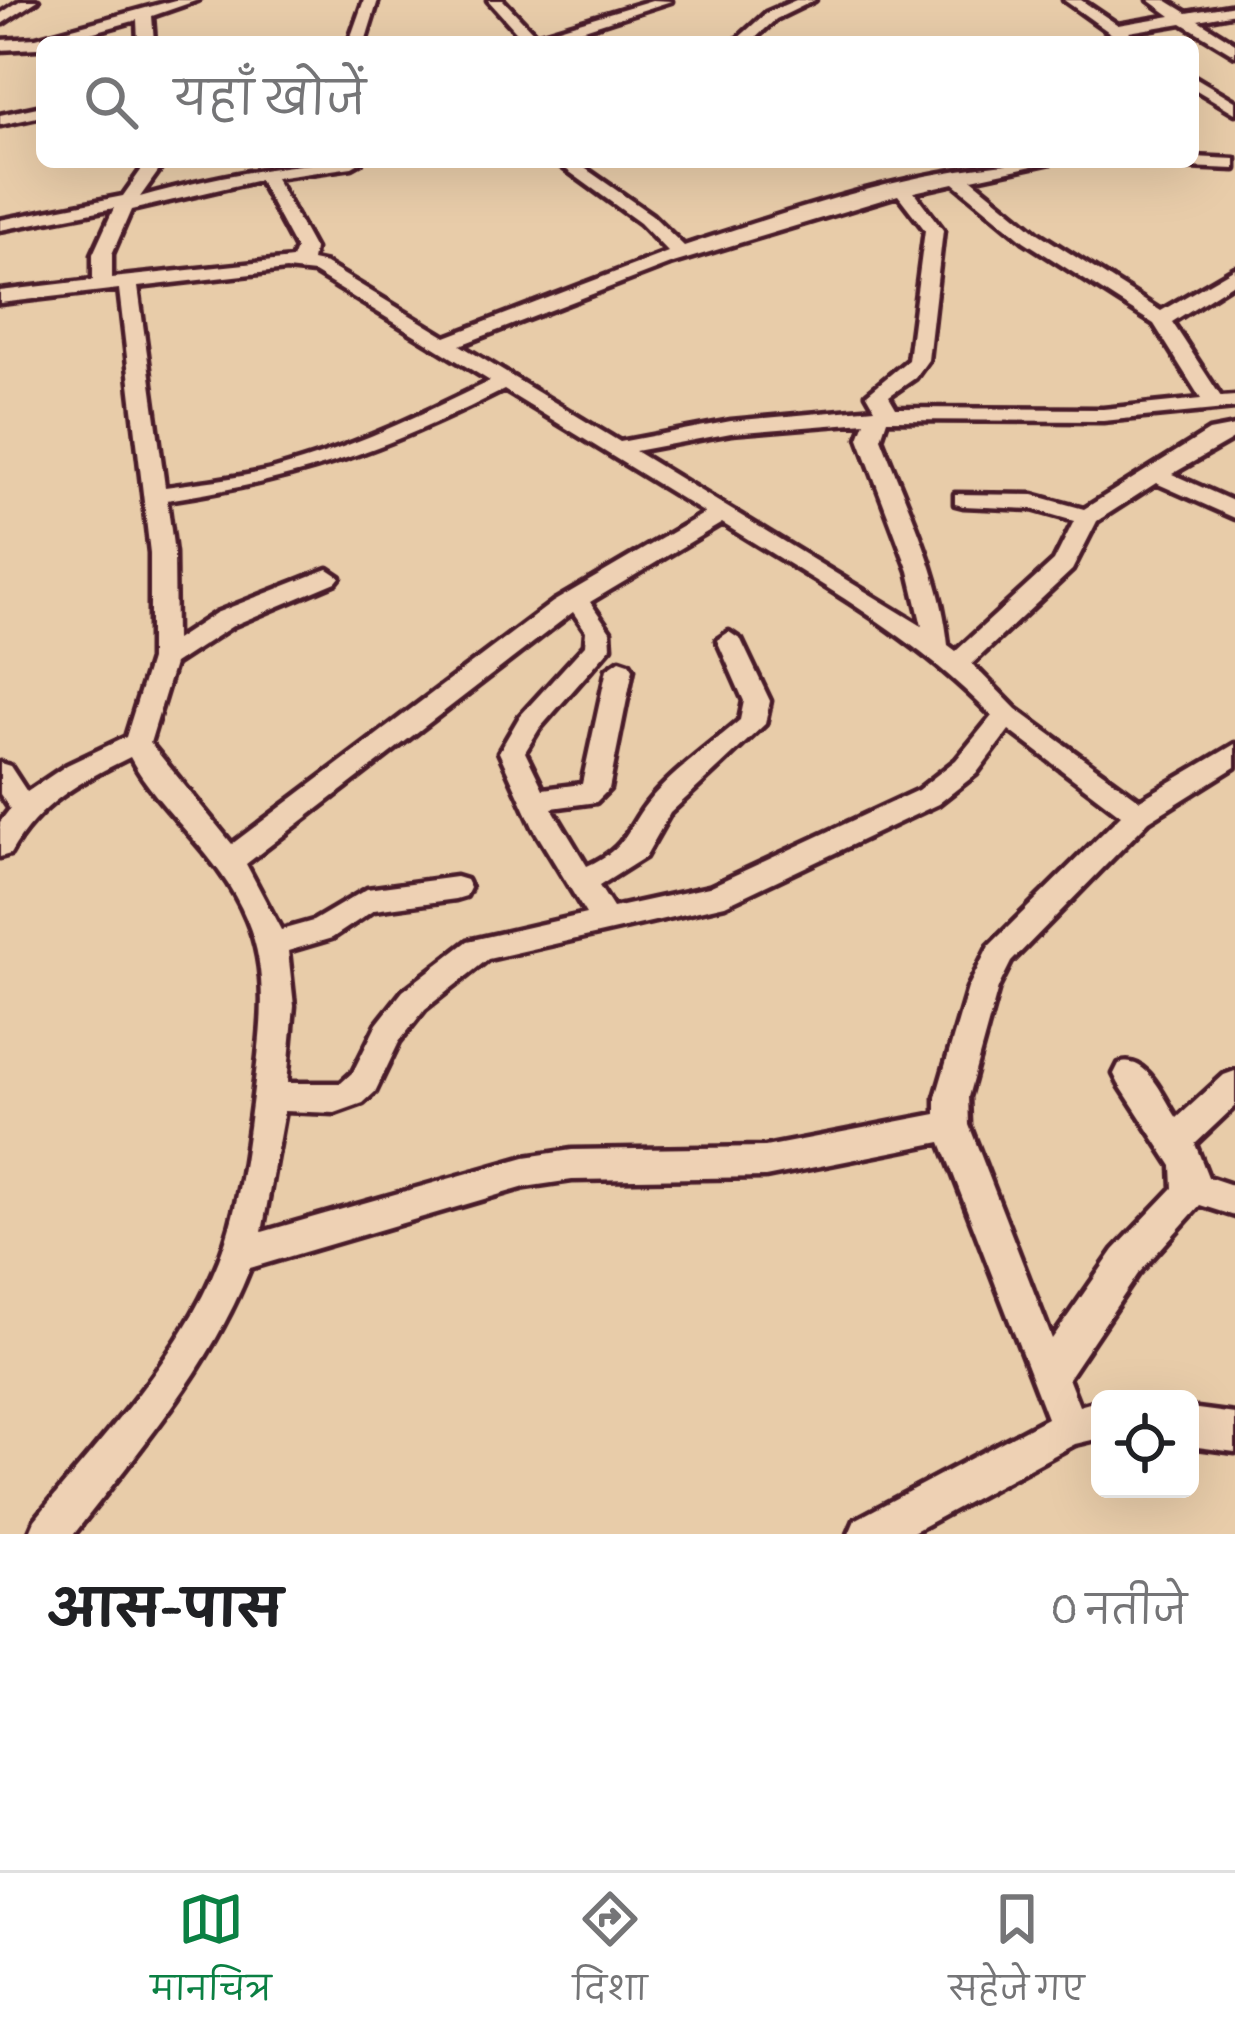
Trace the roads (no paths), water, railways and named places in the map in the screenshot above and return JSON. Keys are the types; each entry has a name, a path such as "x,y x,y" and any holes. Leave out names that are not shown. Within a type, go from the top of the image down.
{"street":[{"path":"0,21 31,0"},
{"path":"60,36 190,0"},
{"path":"359,36 370,0"},
{"path":"495,0 526,36"},
{"path":"748,36 770,16 808,0"},
{"path":"1071,0 1124,36"},
{"path":"1156,0 1235,50"},
{"path":"543,36 664,1"},
{"path":"1115,30 1235,9"},
{"path":"144,11 146,36"},
{"path":"0,45 36,41"},
{"path":"1199,85 1235,108"},
{"path":"0,120 36,112"},
{"path":"1199,162 1235,164"},
{"path":"0,846 23,807 46,789 137,743 164,660 158,495 116,286 100,258 127,203 152,168"},
{"path":"0,226 308,168"},
{"path":"574,168 646,219 678,251"},
{"path":"444,345 678,251 993,168"},
{"path":"264,174 305,249 305,258 298,263"},
{"path":"958,178 1031,238 1161,320 1225,404"},
{"path":"903,190 934,230 915,368 878,394 884,414 870,438 921,572 932,607 936,647"},
{"path":"2,304 298,263 320,268 936,647 1007,715 1139,814"},
{"path":"1161,320 1235,274"},
{"path":"158,495 284,474 327,460 414,427 504,382"},
{"path":"616,451 638,442 731,427 884,414 1161,412 1225,404"},
{"path":"1161,412 1233,432"},
{"path":"957,664 1064,565 1088,517 1152,473 1233,432"},
{"path":"1152,473 1235,511"},
{"path":"963,499 1033,502 1088,517"},
{"path":"231,860 576,599 719,515"},
{"path":"164,660 226,619 328,577"},
{"path":"576,599 601,640 513,745 534,800 607,922"},
{"path":"581,881 610,868 635,849 660,806 752,724 757,701 729,640"},
{"path":"534,800 586,795 596,789 620,669"},
{"path":"270,1096 335,1099 352,1093 364,1082 399,1018 469,956 489,946 715,897 928,797 966,767 1007,715"},
{"path":"49,1534 202,1331 238,1255 270,1096 277,978 272,944 231,860 146,760 137,743"},
{"path":"869,1534 1084,1423 1047,1377 953,1125 958,1071 983,988 1000,954 1139,814 1235,754"},
{"path":"0,773 23,807"},
{"path":"272,944 322,930 367,900 456,888"},
{"path":"1047,1377 1126,1262 1188,1196 1192,1175 1130,1074"},
{"path":"1174,1142 1235,1085"},
{"path":"238,1255 525,1172 572,1165 765,1162 953,1125"},
{"path":"1190,1186 1235,1201"},
{"path":"1199,1428 1235,1432"}]}
